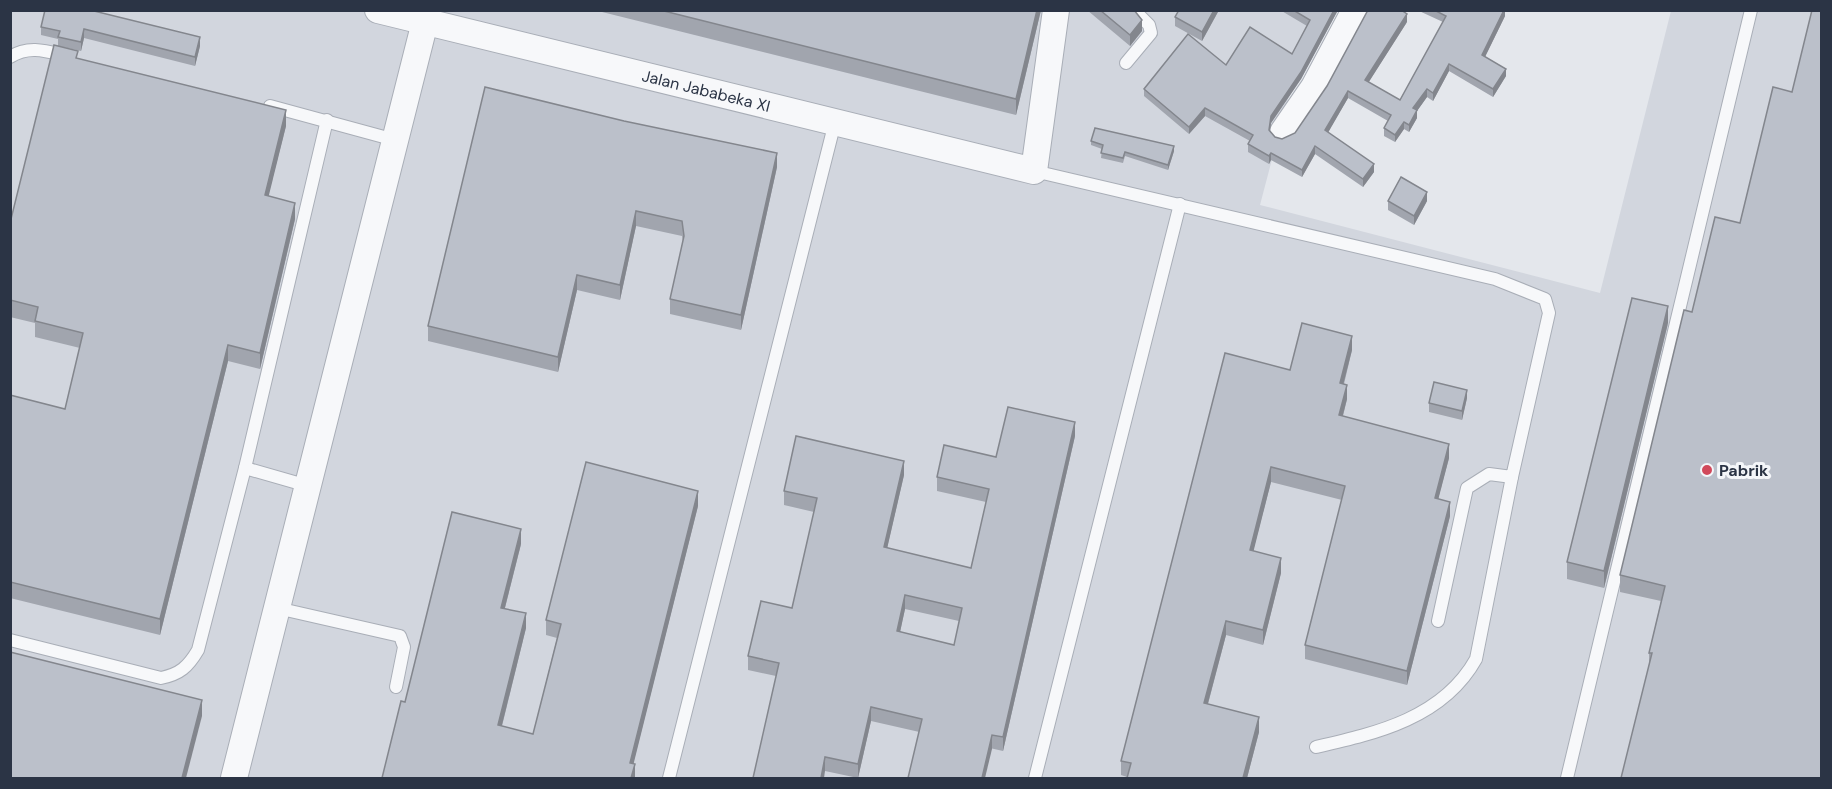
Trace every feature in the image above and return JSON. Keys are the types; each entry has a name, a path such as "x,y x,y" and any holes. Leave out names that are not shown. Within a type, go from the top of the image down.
{"street":[{"name":"Jalan Jababeka XI","path":"378,10 427,16 1034,171"},
{"path":"1034,171 1056,10"},
{"path":"1283,132 1314,87 1355,10"},
{"path":"234,778 427,16"}],"lane":[{"path":"1126,63 1151,33 1149,25 1134,10"},
{"path":"1567,778 1751,10"},
{"path":"10,57 20,51 38,49 84,60"},
{"path":"257,103 395,140"},
{"path":"10,640 161,678 177,675 190,664 198,650 245,468 327,120"},
{"path":"669,778 835,122"},
{"path":"1034,171 1495,279 1545,299 1549,313 1512,477 1476,659 1467,674 1443,698 1403,723 1375,734 1316,747"},
{"path":"1035,778 1180,204"},
{"path":"245,468 308,486"},
{"path":"1438,621 1467,488 1489,474 1512,477"},
{"path":"278,608 400,636 404,647 396,687"}],"shaded area":[{"path":"10,11 1311,11 1260,205 1600,293 1671,11 1821,11 1821,778 11,778"}],"building":[{"path":"45,10 90,10 200,37 195,57 84,29 81,42 58,37 60,31 41,27"},
{"path":"660,10 1037,10 1016,99"},
{"path":"1100,10 1134,10 1142,20 1130,35"},
{"path":"1179,10 1214,10 1202,32 1175,17"},
{"path":"1293,10 1334,10 1301,72 1271,116 1269,130 1275,137 1282,139 1295,133 1327,86 1368,10 1401,10 1407,14 1365,80 1400,100 1446,16 1434,10 1504,10 1482,55 1506,69 1493,89 1449,64 1433,93 1427,89 1413,108 1417,110 1409,125 1404,122 1395,135 1384,128 1391,115 1348,91 1325,130 1374,164 1363,179 1315,146 1302,170 1271,153 1269,156 1248,144 1253,135 1205,108 1189,127 1144,89 1188,34 1226,65 1250,27 1292,54 1310,20"},
{"name":"Pabrik","path":"1812,10 1821,10 1821,778 1621,778 1652,653 1649,653 1665,586 1620,575 1684,310 1692,312 1715,217 1740,223 1773,87 1792,92"},
{"path":"54,45 78,51 76,58 286,110 265,195 295,203 260,353 228,345 160,619 10,582 10,395 65,409 83,333 35,321 38,307 10,300 10,223"},
{"path":"485,87 624,121 777,153 741,315 670,299 684,236 682,221 636,211 620,285 577,275 558,357 428,326"},
{"path":"1095,128 1174,146 1168,165 1125,152 1123,158 1101,153 1103,145 1091,141"},
{"path":"1401,177 1427,192 1414,216 1388,201"},
{"path":"1632,298 1668,306 1604,571 1567,562"},
{"path":"1302,323 1352,336 1340,383 1347,385 1339,415 1449,444 1435,498 1450,502 1407,671 1305,645 1345,486 1271,467 1250,550 1281,558 1263,630 1226,621 1204,703 1259,717 1243,778 1127,778 1131,763 1121,761 1225,353 1290,370"},
{"path":"1434,382 1467,390 1462,411 1429,403"},
{"path":"1008,407 1075,422 1003,737 992,735 982,778 908,778 922,719 871,707 858,764 825,757 821,778 753,778 779,663 748,656 761,601 792,608 817,498 784,491 796,436 904,461 884,547 971,568 989,489 937,477 944,445 996,457","holes":["905,595 962,608 954,645 897,631"]},
{"path":"586,462 698,491 630,763 635,764 631,778 382,778 401,701 405,702 452,512 521,529 501,608 526,613 498,725 533,734 561,624 546,620"},
{"path":"10,652 202,700 182,778 10,778"}],"place":[{"name":"Pabrik","path":"1707,470"}]}
